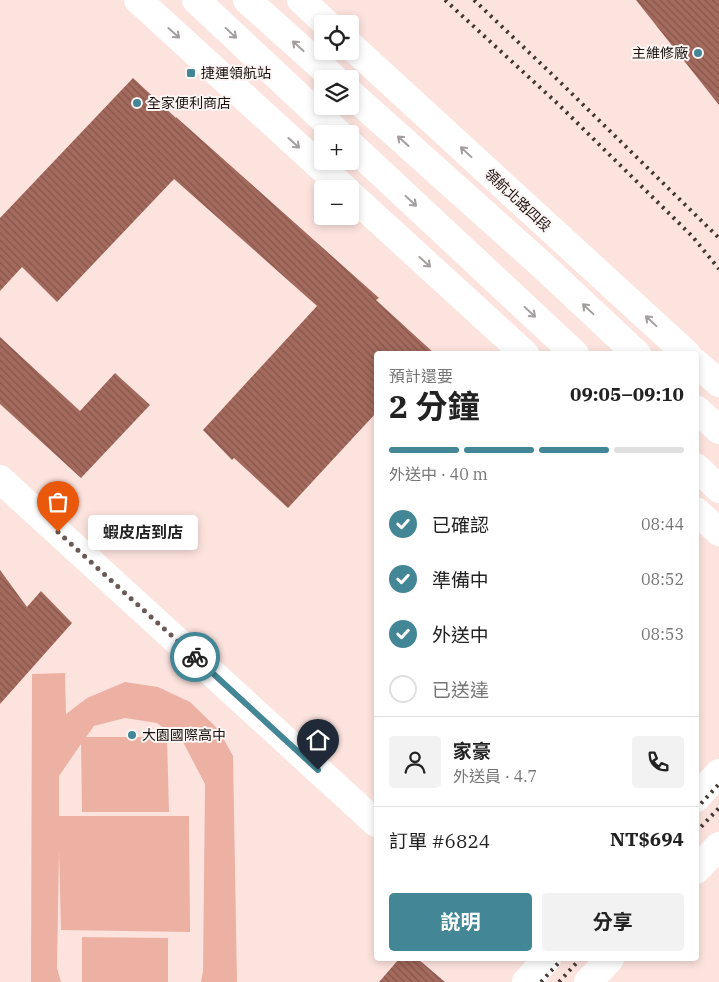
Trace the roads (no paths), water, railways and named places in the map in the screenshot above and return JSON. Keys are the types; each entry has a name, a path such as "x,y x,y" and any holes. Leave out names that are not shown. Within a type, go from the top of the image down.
{"street":[{"path":"138,0 334,180"},
{"path":"196,0 329,125"},
{"path":"247,0 325,70"},
{"path":"301,0 317,15"},
{"name":"領航北路四段","path":"359,53 684,351"},
{"path":"359,101 542,265 634,351"},
{"path":"359,152 572,351"},
{"path":"359,202 522,351"},
{"path":"699,366 719,384"},
{"path":"699,412 719,430"},
{"path":"699,470 719,489"},
{"path":"0,479 374,821"},
{"path":"699,514 719,532"},
{"path":"699,867 719,846"},
{"path":"588,982 608,961"}],"railway":[{"path":"445,0 558,104 692,236 719,269"},
{"path":"474,0 719,238"},
{"path":"699,806 719,784"},
{"path":"699,829 719,808"},
{"path":"541,982 560,961"},
{"path":"559,982 578,961"}],"place":[{"name":"主維修廠","path":"698,53"},
{"name":"捷運領航站","path":"191,73"},
{"name":"全家便利商店","path":"137,103"},
{"name":"蝦皮店到店","path":"58,532"},
{"name":"大園國際高中","path":"132,735"}]}
